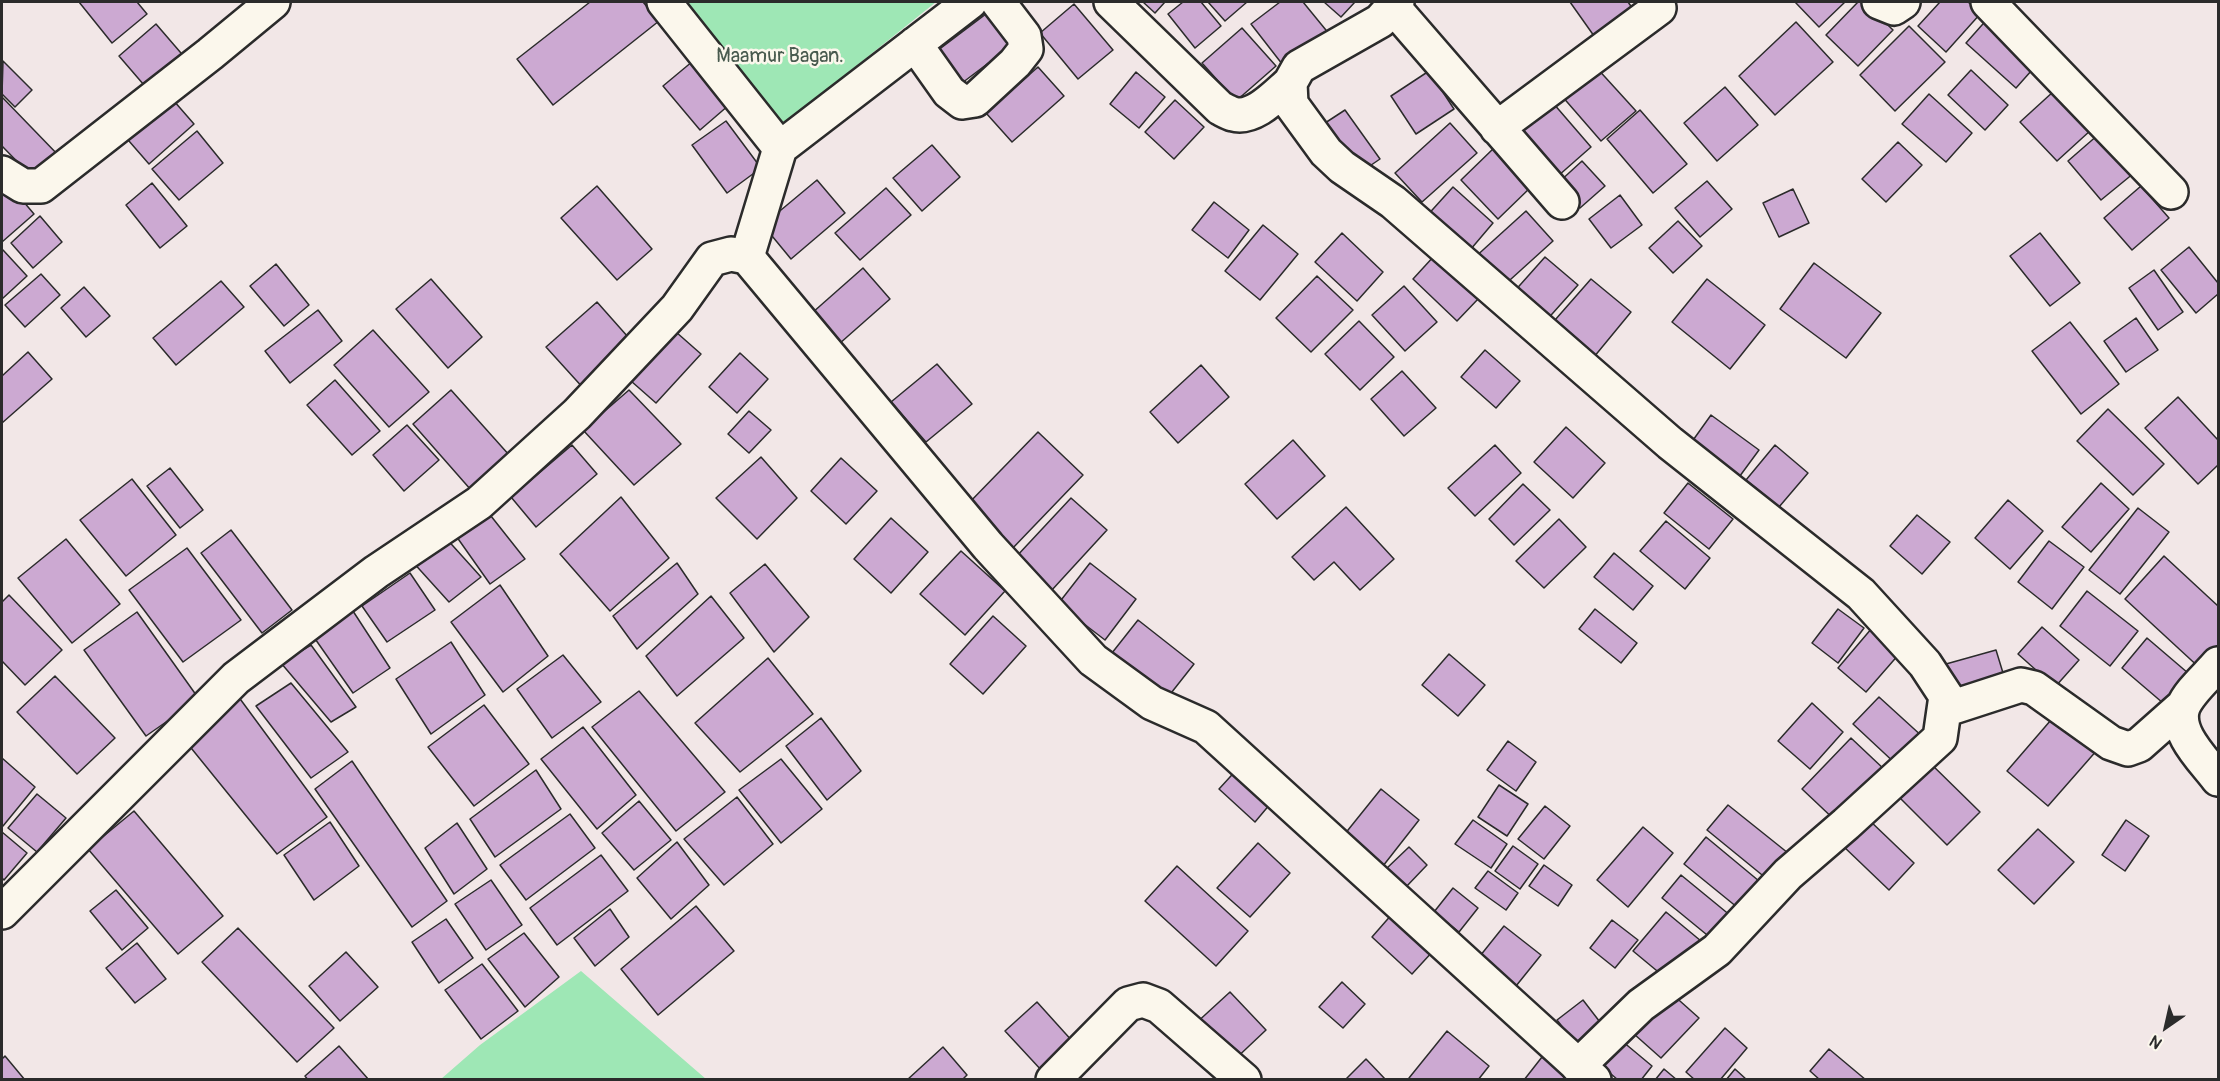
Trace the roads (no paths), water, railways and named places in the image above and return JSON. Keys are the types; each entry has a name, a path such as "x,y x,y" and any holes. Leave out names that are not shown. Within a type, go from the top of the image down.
{"street":[{"path":"2,174 23,186 41,186 273,2"},
{"path":"664,2 780,148"},
{"path":"747,257 780,148 970,2"},
{"path":"915,44 949,92 962,102 975,100 1026,49 1024,36 998,2"},
{"path":"1111,2 1220,108 1234,115 1246,114 1261,108 1290,83 1299,67 1380,21 1396,5 1497,128 1562,202"},
{"path":"1879,2 1894,8 1903,2"},
{"path":"1988,2 2171,192"},
{"path":"1497,128 1659,8"},
{"path":"2,912 236,678 376,572 479,503 577,414 677,308 712,259 730,254 747,257 988,546 1092,660 1152,703 1206,727 1586,1073 1641,1005 1717,950 1788,874 1940,738 1946,696 1925,664 1861,594 1670,443 1393,202 1342,167 1326,152 1291,104 1290,83"},
{"path":"1944,710 2021,685 2034,688 2111,743 2127,749 2139,745 2183,706 2218,664"},
{"path":"2183,706 2180,723 2190,741 2218,779"},
{"path":"1053,1080 1128,1004 1143,1000 1160,1006 1244,1080"}],"park label":[{"name":"Maamur Bagan.","path":"780,57"}]}
